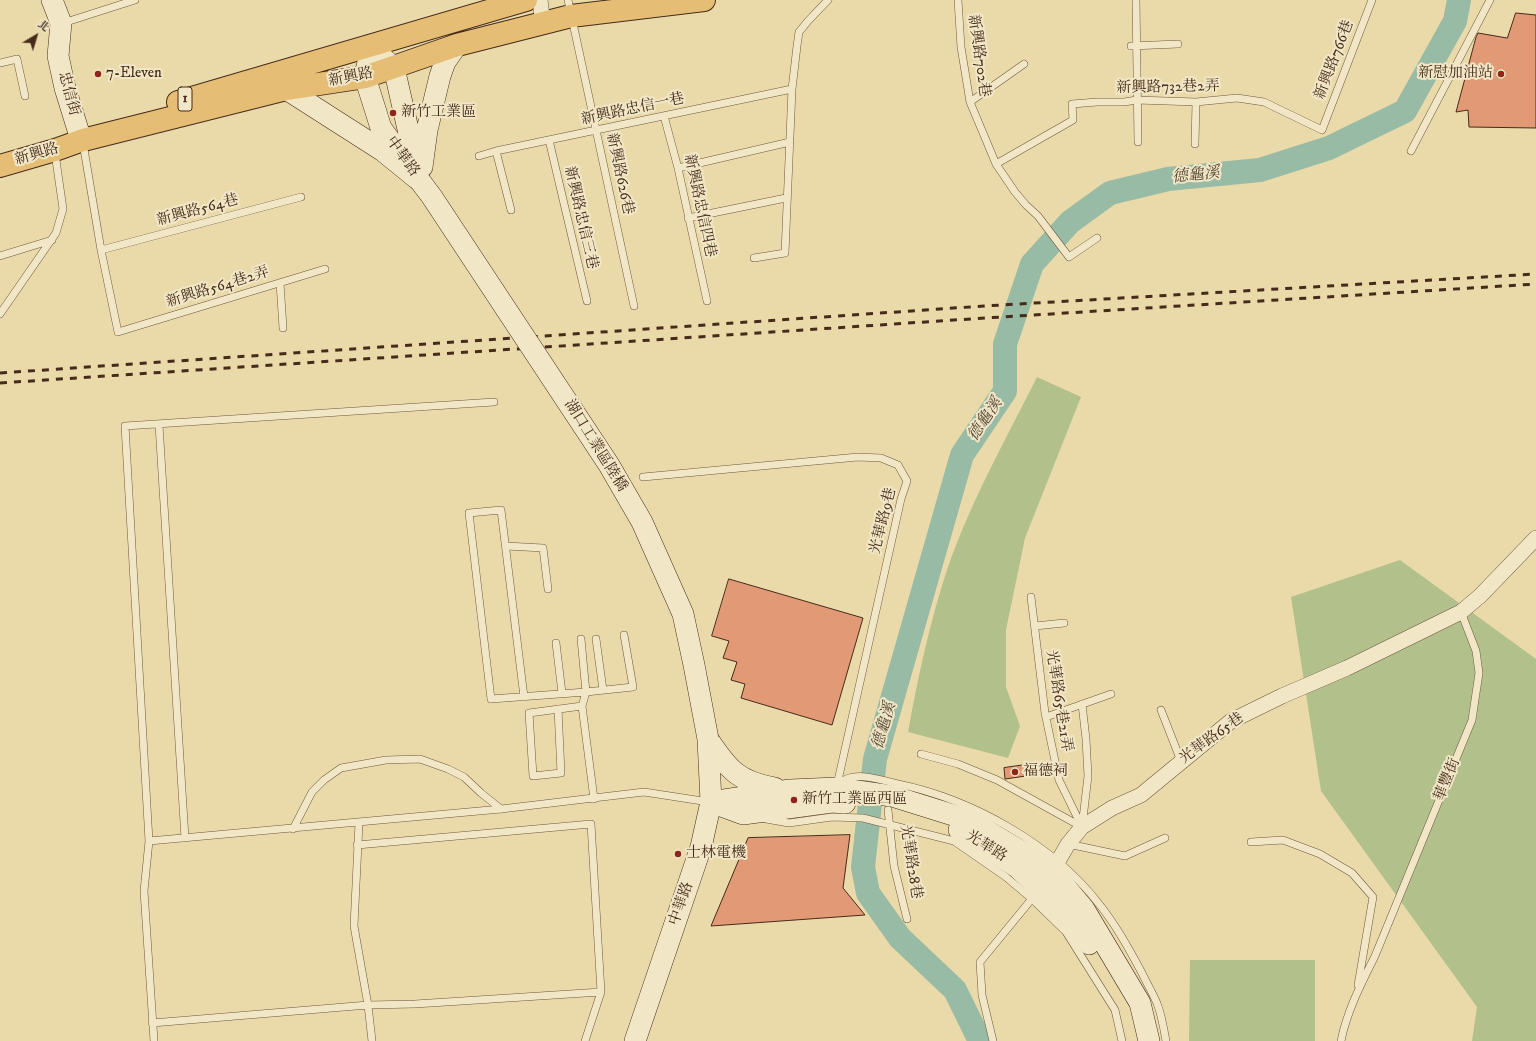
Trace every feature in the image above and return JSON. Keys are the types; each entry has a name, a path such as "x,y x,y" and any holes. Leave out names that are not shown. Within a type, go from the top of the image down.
{"main road":[{"name":"新興路","path":"0,153 286,89 365,77 457,45 543,24 570,8 704,0"},
{"name":"新興路","path":"0,166 55,150 80,135 519,1"}],"street":[{"name":"忠信街","path":"52,0 61,23 58,56 80,135"},
{"path":"540,0 543,24"},
{"path":"519,1 519,30"},
{"path":"420,181 427,130 440,76 445,62 457,45"},
{"path":"371,46 394,68"},
{"name":"中華路","path":"371,46 365,77 381,128 420,181"},
{"name":"中華路","path":"394,68 420,181"},
{"path":"286,89 383,151 420,181"},
{"name":"湖口工業區陸橋","path":"420,181 609,465 642,522 683,614 708,739"},
{"path":"1461,612 1480,596 1536,538"},
{"name":"光華路65巷","path":"1037,894 1068,844 1082,827 1112,808 1141,795 1231,721 1282,696 1346,668 1461,612"},
{"path":"708,739 724,762 748,781 760,786 790,790"},
{"name":"中華路","path":"635,1041 701,846 711,802 708,739"},
{"name":"光華路","path":"711,802 790,790 836,788 888,808 958,829 1018,868 1037,894 1074,920 1128,1006 1137,1041"},
{"name":"光華路","path":"711,802 743,814 863,798"},
{"name":"光華路","path":"888,808 968,820 1026,854 1055,867 1084,909 1140,1003 1149,1041"}],"lane":[{"path":"61,23 135,0"},
{"path":"754,258 785,253 786,198 792,89 800,32 808,21 828,0"},
{"name":"新興路702巷","path":"958,0 961,47 970,102 996,164 1015,192 1038,216 1069,257 1097,238"},
{"path":"1136,0 1134,45 1138,142"},
{"name":"新興路766巷","path":"1322,130 1372,0"},
{"path":"1410,151 1490,0"},
{"name":"新興路626巷","path":"570,8 634,306"},
{"path":"1134,45 1178,44"},
{"path":"0,63 17,60 25,96"},
{"path":"970,102 1024,64"},
{"name":"新興路忠信一巷","path":"479,156 496,151 792,89"},
{"name":"新興路732巷2弄","path":"996,164 1073,120 1072,104 1137,100 1196,102 1237,98 1264,102 1322,130"},
{"path":"1195,144 1196,102"},
{"name":"新興路忠信四巷","path":"664,116 678,168 707,301"},
{"path":"80,135 101,250"},
{"name":"新興路忠信三巷","path":"549,140 587,301"},
{"path":"678,168 790,142"},
{"path":"0,314 52,240 63,209 55,150"},
{"path":"496,151 511,210"},
{"name":"新興路564巷","path":"101,250 300,197"},
{"path":"688,218 786,198"},
{"path":"0,256 52,240"},
{"name":"新興路564巷2弄","path":"101,250 118,332 325,269"},
{"path":"280,283 283,328"},
{"path":"154,1041 144,891 149,841 126,426 494,402"},
{"path":"159,425 185,838"},
{"name":"光華路9巷","path":"643,477 858,457 881,458 898,465 907,482 901,499 869,650 836,788"},
{"path":"524,697 501,510 469,513 491,699 524,697 562,693 586,692 633,687 624,635"},
{"path":"506,546 543,548 548,589"},
{"name":"光華路65巷21弄","path":"1032,597 1046,717 1059,780 1082,827"},
{"name":"華豐街","path":"1341,1041 1344,1024 1375,956 1472,720 1479,673 1476,651 1461,612"},
{"path":"1035,626 1064,623"},
{"path":"580,639 586,692 582,706 594,800"},
{"path":"596,639 603,690"},
{"path":"556,643 562,693"},
{"path":"1046,717 1111,694"},
{"path":"921,754 958,764 997,780 1082,827 1088,776 1082,704"},
{"path":"558,709 561,773 533,776 529,713 558,709 582,706"},
{"path":"1161,710 1181,761"},
{"path":"293,829 312,792 324,780 341,768 386,760 420,759 448,769 464,777 501,809"},
{"path":"149,841 293,829 594,800 644,792 711,802"},
{"name":"光華路","path":"863,798 888,808"},
{"name":"光華路28巷","path":"888,808 894,866 907,919"},
{"path":"359,822 354,926 368,1005 372,1041"},
{"path":"357,845 591,824 601,992 585,1041"},
{"path":"1068,844 1125,856 1165,838"},
{"path":"1251,842 1283,840 1320,854 1352,873 1373,897 1357,993"},
{"name":"光華路","path":"1055,867 1099,903 1127,944 1158,1006 1166,1041"},
{"path":"993,1041 982,996 980,962 1037,894"},
{"name":"光華路","path":"1037,894 1066,932 1115,1010 1122,1041"},
{"path":"152,1023 368,1005 415,1004 601,992"}],"green space":[{"path":"1037,377 1081,397 1025,538 1006,630 1006,687 1020,726 1008,758 908,732 925,649 948,567 957,542 978,494"},
{"path":"1400,560 1536,659 1536,1041 1472,1041 1477,1007 1321,791 1291,597"},
{"path":"1190,960 1315,960 1315,1041 1189,1041"}],"building":[{"name":"新慰加油站","path":"1516,13 1536,15 1536,128 1469,127 1468,110 1456,112 1476,37 1478,33 1507,38"},
{"path":"729,579 863,618 832,725 741,698 745,684 731,680 737,662 723,658 729,641 712,636"},
{"name":"福德祠","path":"1025,765 1026,776 1005,779 1004,768"},
{"path":"850,835 843,888 865,915 711,926 748,838"}],"waterway":[{"name":"德龜溪","path":"980,1041 955,990 900,938 868,893 863,867 875,759 962,455 1005,391 1005,344 1032,264 1070,222 1110,193 1168,179 1260,170 1329,148 1405,111 1455,21 1459,0"}],"railway":[{"path":"0,373 984,306 1536,274"},
{"path":"0,383 985,318 1536,284"}],"place":[{"name":"7-Eleven","path":"98,74"},
{"name":"新慰加油站","path":"1501,74"},
{"name":"新竹工業區","path":"393,113"},
{"name":"福德祠","path":"1015,772"},
{"name":"新竹工業區西區","path":"794,800"},
{"name":"士林電機","path":"678,854"}]}
